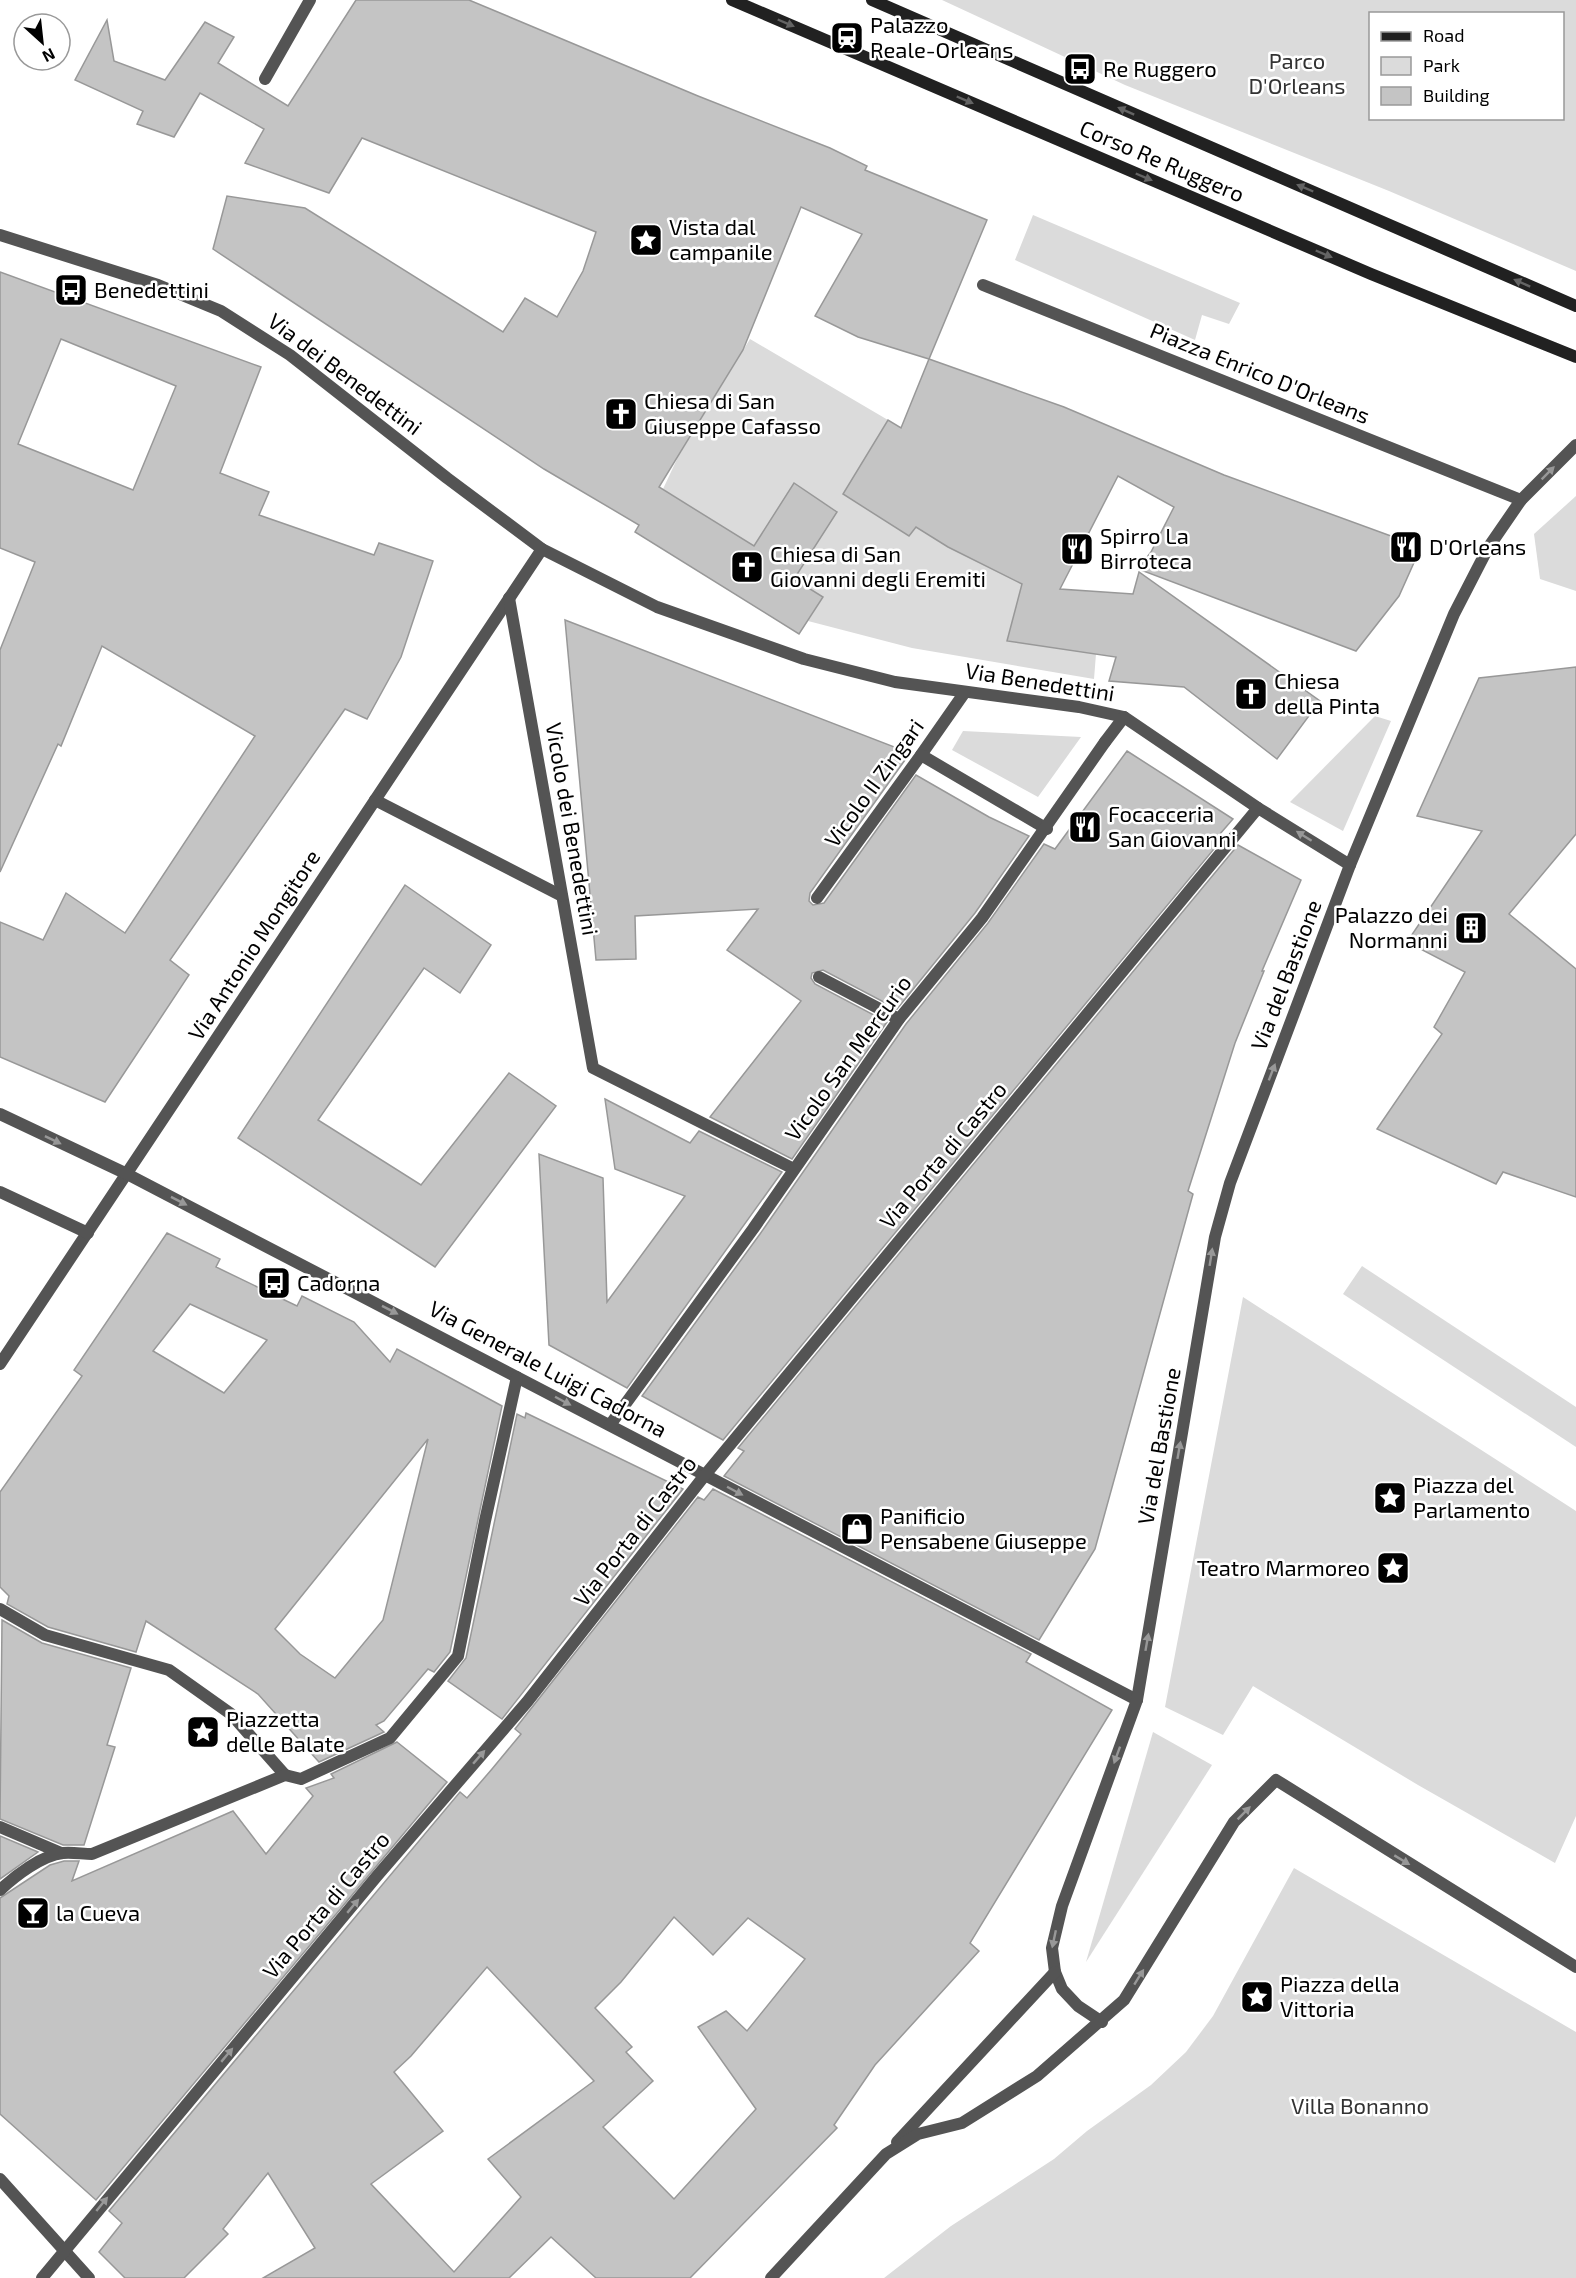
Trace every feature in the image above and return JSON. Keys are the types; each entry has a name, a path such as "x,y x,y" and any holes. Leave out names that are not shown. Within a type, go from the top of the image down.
{"main road":[{"name":"Corso Re Ruggero","path":"732,0 1360,269 1576,357"},
{"name":"Corso Re Ruggero","path":"872,0 1576,306"}],"street":[{"path":"265,79 310,0"},
{"name":"Via dei Benedettini","path":"0,235 158,285 221,311 290,355 542,549"},
{"name":"Piazza Enrico D'Orleans","path":"983,285 1521,500"},
{"path":"1350,865 1454,614 1488,548 1521,500 1576,445"},
{"name":"Via Antonio Mongitore","path":"0,1364 542,549"},
{"name":"Via Benedettini","path":"542,549 657,608 804,659 895,682 1078,707 1124,717 1258,808 1350,865"},
{"name":"Vicolo dei Benedettini","path":"509,598 593,1068 794,1169"},
{"name":"Vicolo II Zingari","path":"817,898 965,692"},
{"name":"Vicolo San Mercurio","path":"610,1425 753,1229 899,1019 982,918 1124,717"},
{"path":"921,755 1047,829"},
{"path":"375,800 562,896"},
{"name":"Via Porta di Castro","path":"42,2278 377,1876 527,1702 705,1475 1258,808"},
{"name":"Via del Bastione","path":"1054,1972 1052,1948 1062,1906 1137,1700 1215,1237 1230,1183 1350,865"},
{"path":"819,977 899,1019"},
{"name":"Via Generale Luigi Cadorna","path":"0,1114 128,1174 1137,1700"},
{"path":"0,1191 88,1233"},
{"path":"0,1609 45,1635 168,1670 231,1714 285,1775 301,1779 390,1738 458,1656 517,1377"},
{"path":"0,1827 61,1853 92,1854 285,1775"},
{"path":"886,2154 918,2134 962,2123 1037,2076 1102,2022 1124,2000 1234,1822 1276,1780 1576,1967"},
{"path":"0,1890 18,1872 61,1853"},
{"path":"771,2278 1054,1972 1062,1989 1078,2006 1102,2022"},
{"path":"0,2179 88,2278"}],"green space":[{"name":"Parco D'Orleans","path":"942,0 1576,0 1576,271 1389,191 1125,85"},
{"path":"1033,215 1240,303 1229,324 1202,315 1195,340 1015,260"},
{"path":"750,339 888,420 843,494 909,536 916,527 1046,597 1096,654 1094,679 912,648 808,621 823,597 794,579 837,511 794,484 749,554 733,533 663,489 678,457"},
{"path":"1576,496 1576,591 1540,579 1534,534"},
{"path":"1375,716 1391,721 1343,831 1290,802"},
{"path":"963,731 1081,737 1038,797 952,750"},
{"path":"1362,1266 1576,1407 1576,1447 1343,1294"},
{"path":"1243,1297 1576,1511 1576,1816 1555,1863 1418,1785 1253,1686 1223,1735 1165,1707"},
{"path":"1153,1732 1212,1765 1086,1962"},
{"name":"Villa Bonanno","path":"1294,1868 1576,2032 1576,2278 884,2278 951,2226 1054,2159 1087,2131 1151,2085 1186,2052 1213,2016"}],"building":[{"path":"356,0 469,0 698,96 830,148 867,166 865,170 987,220 929,359 858,337 815,316 862,234 801,207 743,350 659,487 754,546 794,483 837,512 794,579 823,597 799,634 635,532 639,525 544,469 213,249 227,196 305,208 503,332 525,298 557,317 583,271 596,232 362,138 329,193 245,163 264,129 200,93 174,137 137,124 143,111 75,80 107,20 114,61 165,80 205,22 234,37 218,63 288,106"},
{"path":"0,272 261,367 220,473 269,492 259,515 374,555 379,543 433,561 401,657 367,719 345,709 170,960 189,975 105,1102 0,1057 0,922 43,940 66,893 125,933 255,736 102,646 61,746 58,744 0,872 0,650 35,562 0,548","holes":["61,339 176,386 133,490 18,444"]},
{"path":"929,359 1064,407 1224,475 1421,547 1399,596 1356,651 1138,569 1151,552 1174,507 1118,476 1060,589 1133,594 1139,572 1320,701 1277,759 1184,687 1109,681 1116,657 1007,641 1022,584 948,547 916,527 909,536 843,494 888,420 901,428"},
{"path":"565,620 910,753 810,893 809,901 813,905 824,903 916,775 989,817 1029,836 975,913 897,1009 823,970 812,973 811,978 815,984 887,1022 792,1159 710,1117 801,1001 727,950 758,909 635,916 636,959 596,960"},
{"name":"Palazzo dei Normanni","path":"1576,667 1576,834 1509,914 1576,969 1576,1197 1503,1172 1496,1184 1377,1129 1442,1034 1434,1027 1465,972 1407,942 1482,831 1417,816 1479,678"},
{"path":"1127,751 1233,819 1220,834 1224,837 723,1440 642,1396 760,1234 906,1024 988,923 1044,844 1055,849"},
{"path":"1238,845 1301,880 1262,971 1264,971 1235,1043 1188,1191 1193,1194 1095,1549 1039,1640 724,1476 744,1451 738,1448"},
{"path":"405,885 491,945 460,993 424,968 318,1120 421,1185 509,1073 556,1106 435,1267 238,1138"},
{"path":"605,1099 690,1143 699,1131 782,1172 627,1388 549,1345 539,1154 603,1178 607,1302 685,1196 615,1169"},
{"path":"167,1233 220,1259 216,1267 297,1306 302,1296 354,1322 390,1362 397,1349 502,1406 450,1652 434,1672 428,1669 384,1721 376,1725 384,1732 319,1762 258,1694 146,1621 136,1652 48,1627 7,1604 9,1596 0,1587 0,1492 82,1376 74,1370","holes":["190,1304 267,1340 224,1393 153,1351","428,1439 383,1620 335,1678 300,1654 275,1629"]},
{"path":"526,1413 683,1489 502,1719 448,1681 466,1658 517,1414 525,1418"},
{"path":"713,1489 1031,1654 1026,1662 1112,1710 970,1943 979,1951 875,2065 834,2125 837,2128 690,2278 596,2278 551,2237 509,2278 263,2278 315,2248 268,2173 223,2229 228,2234 184,2278 125,2278 99,2252 122,2223 109,2211 460,1792 467,1798 492,1769 521,1734 515,1729 698,1497 704,1500","holes":["674,1917 713,1955 748,1918 805,1959 747,2031 726,2011 698,2027 756,2109 674,2199 603,2127 653,2081 626,2052 632,2047 595,2008 621,1982","487,1967 594,2081 488,2159 521,2197 454,2272 371,2184 443,2131 394,2072 411,2056"]},
{"path":"2,1620 42,1643 131,1668 107,1745 115,1747 84,1845 63,1845 0,1819"},
{"path":"397,1742 447,1782 96,2200 0,2114 0,1898 50,1865 64,1861 79,1861 72,1881 233,1811 266,1854 313,1796 306,1788 334,1778 331,1774"},
{"path":"0,1836 38,1852 0,1879"}],"place":[{"name":"Palazzo Reale-Orleans","path":"847,38"},
{"name":"Re Ruggero","path":"1080,69"},
{"name":"Vista dal campanile","path":"646,240"},
{"name":"Benedettini","path":"71,290"},
{"name":"Chiesa di San Giuseppe Cafasso","path":"621,414"},
{"name":"D'Orleans","path":"1406,547"},
{"name":"Spirro La Birroteca","path":"1077,549"},
{"name":"Chiesa di San Giovanni degli Eremiti","path":"747,567"},
{"name":"Chiesa della Pinta","path":"1251,694"},
{"name":"Focacceria San Giovanni","path":"1085,827"},
{"name":"Palazzo dei Normanni","path":"1471,928"},
{"name":"Cadorna","path":"274,1283"},
{"name":"Piazza del Parlamento","path":"1390,1498"},
{"name":"Panificio Pensabene Giuseppe","path":"857,1529"},
{"name":"Teatro Marmoreo","path":"1393,1568"},
{"name":"Piazzetta delle Balate","path":"203,1732"},
{"name":"la Cueva","path":"33,1913"},
{"name":"Piazza della Vittoria","path":"1257,1997"}]}
